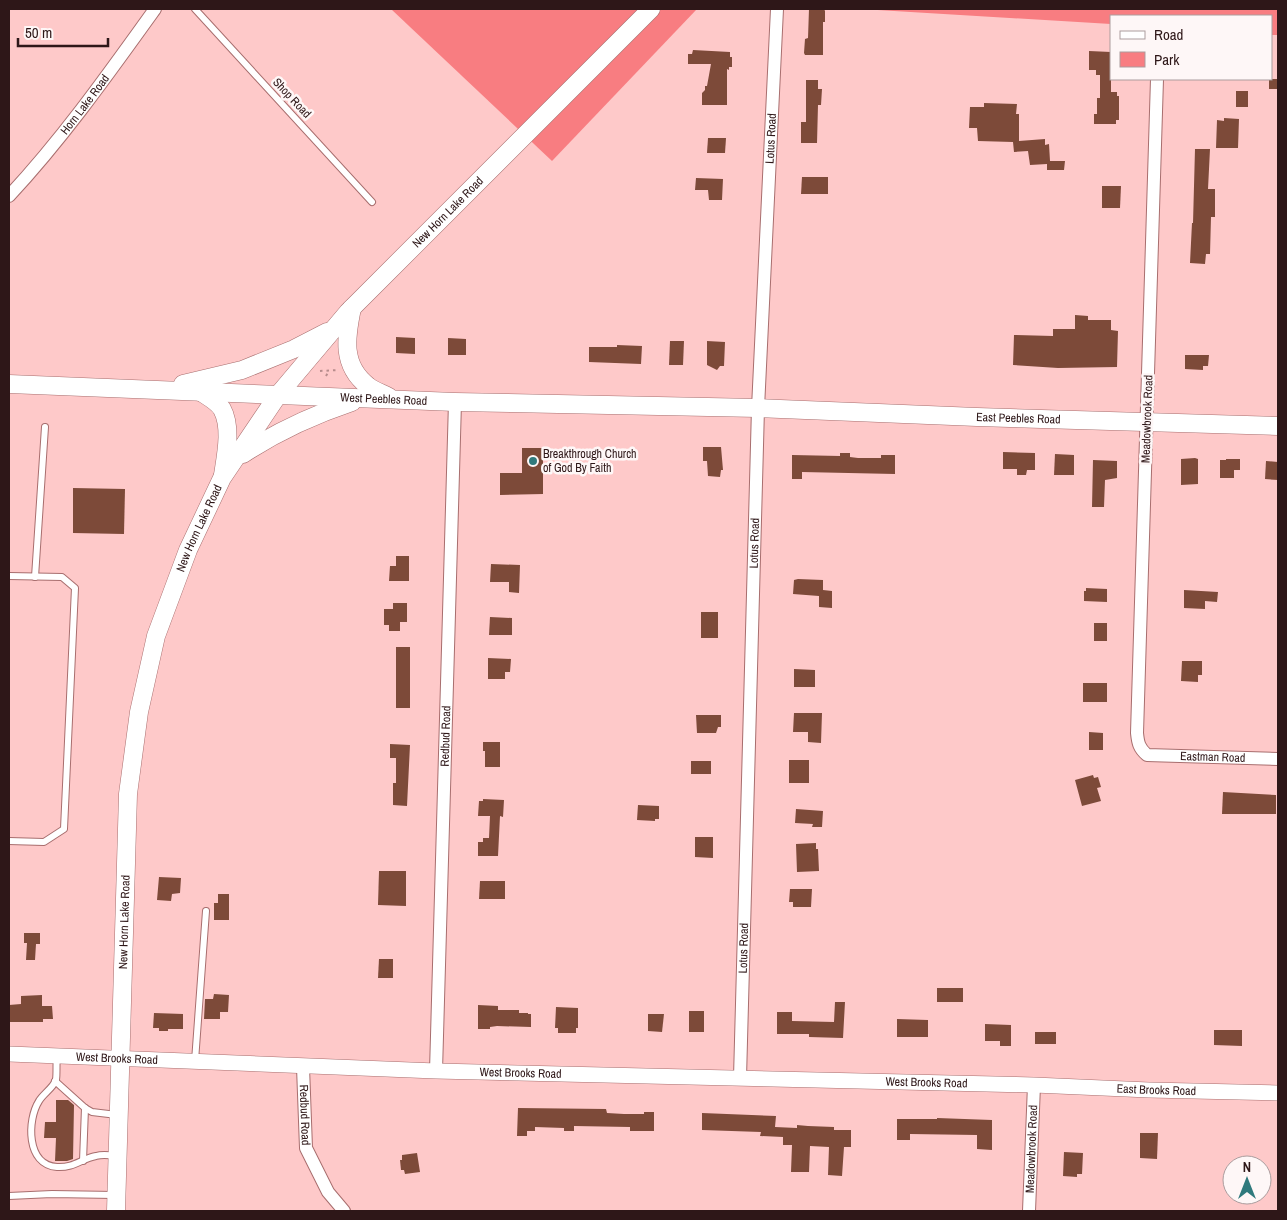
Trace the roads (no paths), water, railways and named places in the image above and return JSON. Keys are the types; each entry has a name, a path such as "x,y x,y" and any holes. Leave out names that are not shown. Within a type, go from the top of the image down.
{"main road":[{"name":"New Horn Lake Road","path":"117,1203 128,794 139,712 156,636 188,550 222,478 278,395 334,328 651,9"},
{"path":"352,308 347,336 348,358 356,373 368,386 394,399"},
{"path":"158,390 242,370 294,349 334,328"},
{"name":"West Peebles Road","path":"9,384 455,402 758,408"},
{"path":"201,392 222,408 226,422 227,438 222,478"},
{"path":"236,458 269,436 294,424 318,413 365,398"},
{"name":"East Peebles Road","path":"758,408 1147,423 1278,426"}],"street":[{"name":"Horn Lake Road","path":"9,196 38,165 102,83 155,9"},
{"name":"Lotus Road","path":"740,1078 758,408 777,9"},
{"name":"Meadowbrook Road","path":"1147,755 1138,745 1137,733 1157,80"},
{"name":"Redbud Road","path":"436,1072 455,402"},
{"name":"Eastman Road","path":"1147,755 1278,759"},
{"name":"West Brooks Road","path":"9,1054 436,1072 1034,1085"},
{"name":"Redbud Road","path":"303,1067 306,1148 328,1192 344,1211"},
{"name":"Meadowbrook Road","path":"1029,1211 1034,1085"},
{"name":"East Brooks Road","path":"1034,1085 1278,1094"}],"lane":[{"name":"Shop Road","path":"195,9 372,202"},
{"path":"34,577 45,427"},
{"path":"9,576 62,577 75,588 64,829 44,842 9,841"},
{"path":"195,1062 206,911"},
{"path":"57,1056 56,1081 38,1101 32,1118 32,1144 35,1154 45,1163 54,1167 70,1167 97,1155 118,1156"},
{"path":"56,1081 85,1108 92,1112 119,1115"},
{"path":"83,1161 85,1108"},
{"path":"9,1196 52,1194 117,1203"}],"place":[{"name":"Breakthrough Church of God By Faith","path":"533,461"}]}
